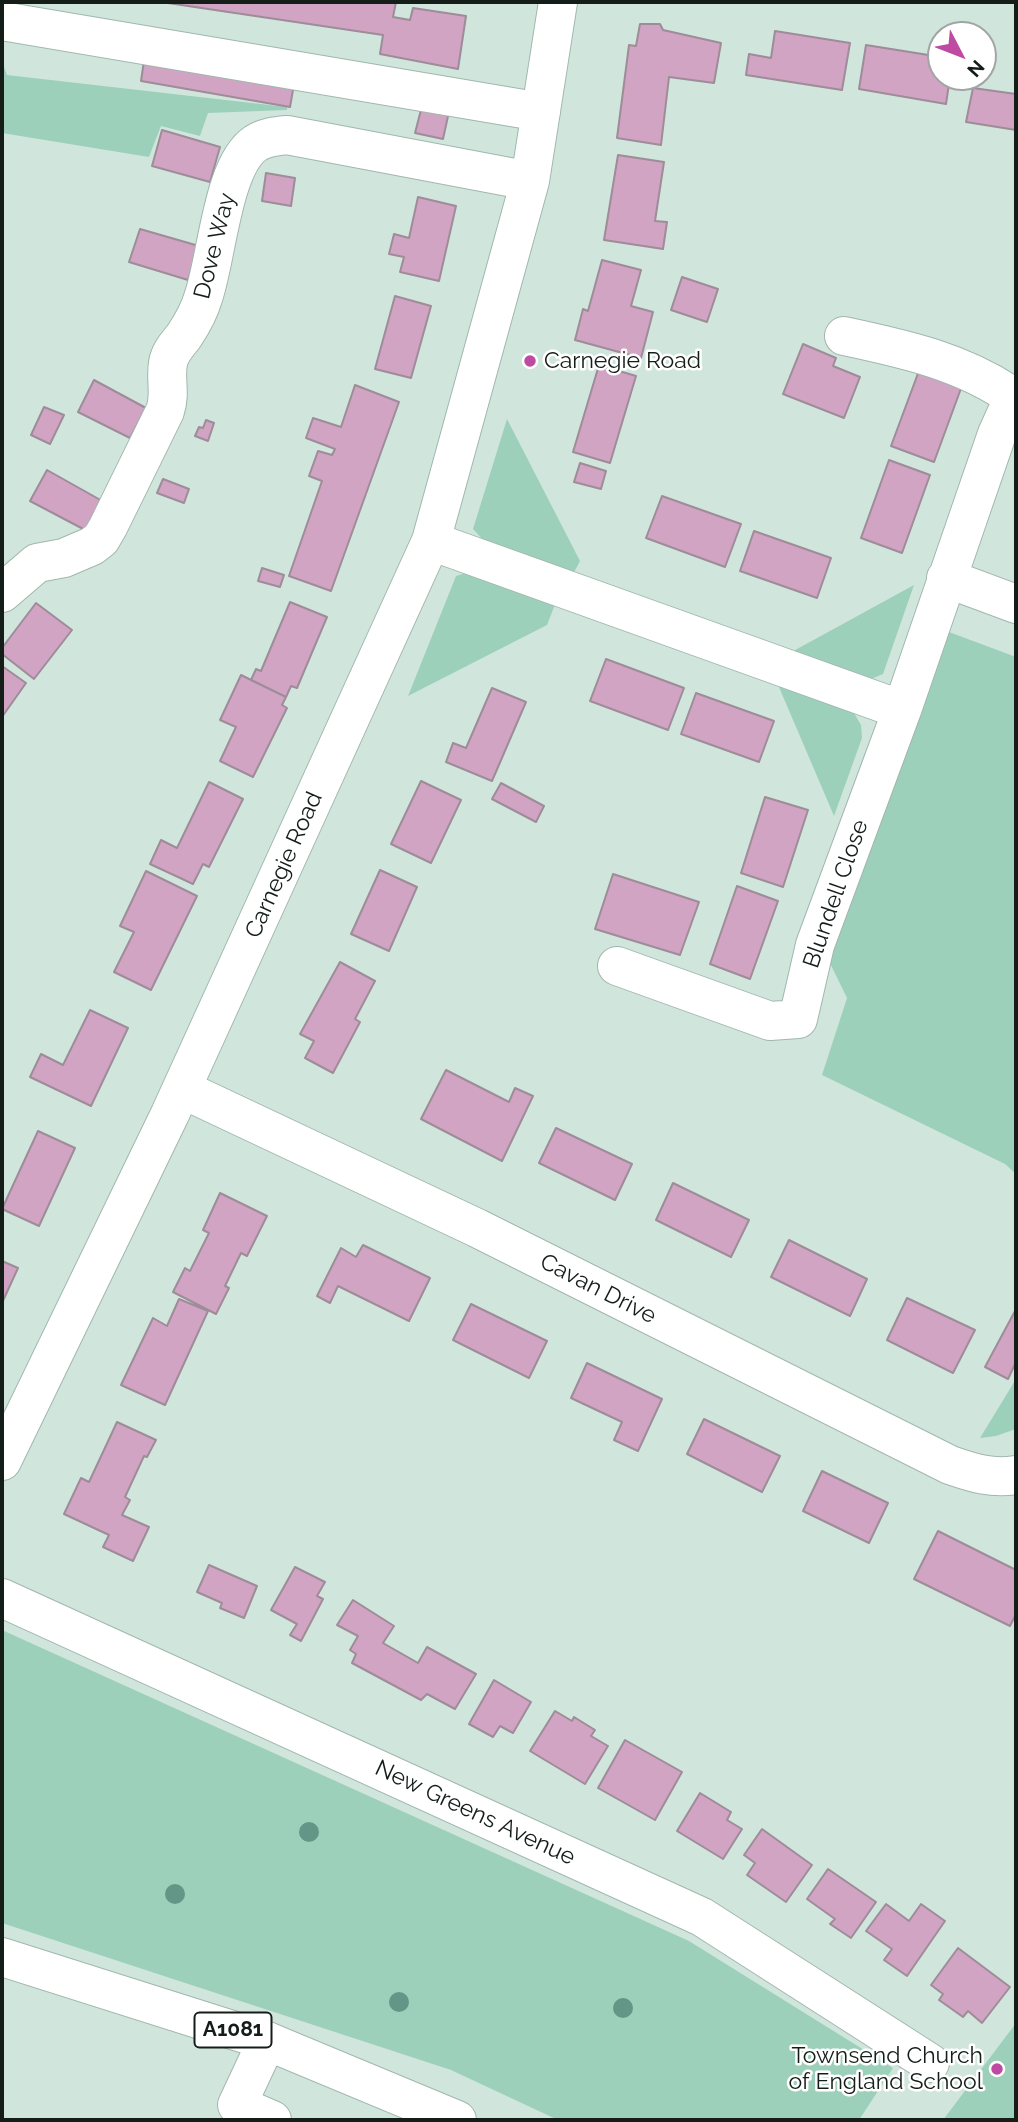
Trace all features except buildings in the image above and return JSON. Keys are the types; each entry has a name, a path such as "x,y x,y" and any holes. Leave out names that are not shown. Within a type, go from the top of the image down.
{"street":[{"name":"Carnegie Road","path":"2,1461 181,1089 431,541 530,181 558,2"},
{"path":"2,21 541,113"},
{"name":"Dove Way","path":"2,593 37,563 64,558 92,546 101,539 108,527 165,411 169,398 168,360 200,308 231,183 238,163 256,143 269,137 287,135 530,181"},
{"path":"844,336 905,349 960,367 995,384 1016,400"},
{"name":"Blundell Close","path":"617,966 770,1021 798,1019 815,946 902,710 997,434 1016,400"},
{"path":"431,541 902,710"},
{"path":"946,578 1016,604"},
{"name":"Cavan Drive","path":"181,1089 477,1228 950,1465 995,1478 1016,1475"},
{"name":"New Greens Avenue","path":"2,1598 702,1917 930,2063"},
{"name":"A1081","path":"2,1957 267,2041 451,2119"},
{"path":"267,2041 237,2105 272,2120"}],"green space":[{"path":"2,61 7,75 287,107 287,110 208,113 200,136 161,126 149,157 2,133"},
{"path":"507,419 580,561 571,578 485,542 473,529"},
{"path":"466,573 556,602 547,625 408,696 456,576"},
{"path":"914,585 883,674 871,679 786,655"},
{"path":"949,632 1016,657 1016,1174 1005,1164 822,1075 847,998 827,957"},
{"path":"776,680 854,713 861,725 862,738 834,816"},
{"path":"1016,1379 1016,1429 980,1438"},
{"path":"2,1630 689,1941 893,2068 859,2120 558,2120 451,2070 2,1923"},
{"name":"Townsend Church of England School","path":"1016,2023 1016,2120 943,2120"}],"place":[{"name":"Carnegie Road","path":"530,361"},
{"name":"Townsend Church of England School","path":"997,2069"}]}
